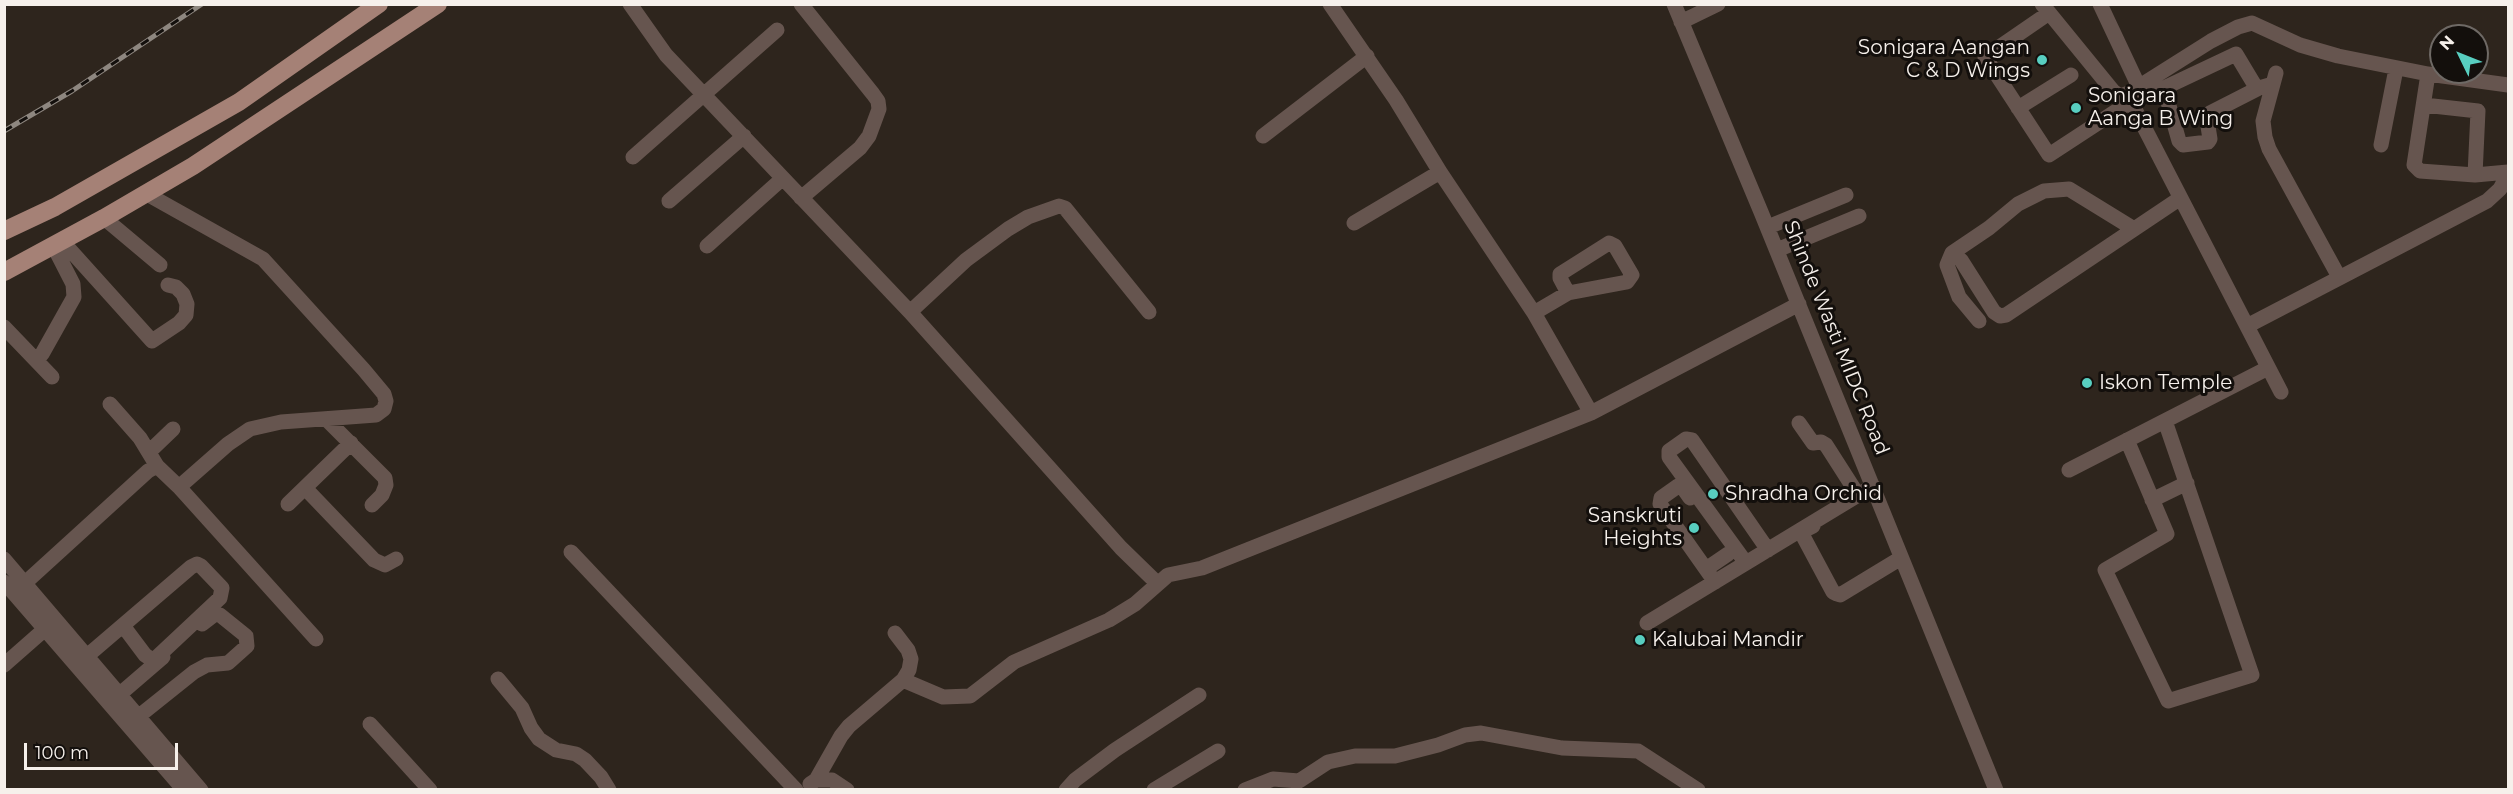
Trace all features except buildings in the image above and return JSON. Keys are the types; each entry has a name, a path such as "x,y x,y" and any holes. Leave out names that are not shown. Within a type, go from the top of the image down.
{"main road":[{"path":"4,231 55,207 239,102 379,4"},
{"path":"4,272 147,194 193,166 438,4"}],"street":[{"path":"630,4 666,55 910,312 1121,548 1157,583"},
{"path":"801,4 873,94 878,101 879,109 869,135 860,148 801,198"},
{"path":"1330,4 1367,56 1440,172 1534,313 1591,413"},
{"name":"Shinde Wasti MIDC Road","path":"1674,4 1768,227 1996,789"},
{"path":"2100,4 2132,95 2179,199 2281,392"},
{"path":"1681,22 1713,6"},
{"path":"2257,89 2236,54 2164,88 2132,95 2120,96 2113,91 2046,9 1985,57 2049,156 2132,95 2146,82 2211,41 2238,27 2252,23 2308,47 2346,58 2396,69 2508,85"},
{"path":"633,157 777,30"},
{"path":"1263,136 1367,56"},
{"path":"2381,145 2396,69"},
{"path":"2428,74 2414,165 2416,168 2420,171 2475,175 2508,173"},
{"path":"2018,108 2071,75"},
{"path":"2164,88 2179,141 2183,145 2208,142 2210,139 2207,120 2210,113 2274,78 2263,121 2265,137 2269,149 2339,277"},
{"path":"2424,105 2478,111 2475,175"},
{"path":"669,201 744,136"},
{"path":"1354,223 1440,172"},
{"path":"2247,326 2487,201 2500,189 2508,173"},
{"path":"707,246 783,178"},
{"path":"1979,321 1959,297 1947,265 1952,253 1989,228 2018,204 2044,191 2069,189 2134,230"},
{"path":"147,194 263,259 384,394 386,401 384,409 376,415 281,422 250,429 228,444 179,487"},
{"path":"1768,227 1846,195"},
{"path":"1961,260 1994,312 2000,316 2006,315 2179,199"},
{"path":"910,312 966,260 1008,229 1028,217 1059,206 1065,208 1149,312"},
{"path":"1777,250 1859,216"},
{"path":"104,218 160,266"},
{"path":"1783,221 1793,243"},
{"path":"57,243 152,341 186,315 187,304 183,294 176,287 168,285"},
{"path":"42,354 74,297 73,284 57,243"},
{"path":"1534,313 1568,293"},
{"path":"903,680 943,697 970,696 1014,662 1109,620 1135,604 1168,575 1202,568 1591,413 1799,304"},
{"path":"4,327 52,377"},
{"path":"2069,470 2268,368"},
{"path":"110,404 149,452 157,466 179,487 316,639"},
{"path":"326,419 385,478 386,485 382,495 372,505"},
{"path":"2127,440 2167,534 2105,570 2168,701 2252,675 2165,420"},
{"path":"1799,423 1813,443 1821,442 1826,445 1858,495"},
{"path":"149,452 173,429"},
{"path":"1741,565 1669,457 1669,451 1686,439 1692,440 1768,550"},
{"path":"288,504 351,443"},
{"path":"25,583 148,471 157,466"},
{"path":"2152,500 2187,483"},
{"path":"1710,575 1660,504 1661,498 1678,486 1683,488 1732,551"},
{"path":"305,488 374,560 385,565 396,559"},
{"path":"1710,575 1741,565 1858,495 1874,489"},
{"path":"1874,489 1805,530 1803,536 1833,592 1840,595 1901,558"},
{"path":"1647,623 1710,575 1732,551 1758,534"},
{"path":"571,552 798,789 816,780 832,780 847,789"},
{"path":"4,559 201,789"},
{"path":"87,656 124,627 191,567 197,564 201,566 222,588 220,598 156,658 151,659 145,655 124,627"},
{"path":"4,582 184,789"},
{"path":"120,694 215,614 220,615 246,636 247,646 228,663 207,664 138,716"},
{"path":"4,665 45,628"},
{"path":"816,780 849,726 903,680 909,670 911,659 908,650 895,633"},
{"path":"498,679 515,697 539,739 551,747 576,754 585,760 609,789"},
{"path":"1066,789 1115,750 1199,696"},
{"path":"370,723 430,789"},
{"path":"1245,789 1274,779 1299,781 1328,762 1355,756 1395,756 1438,745 1465,735 1481,733 1562,748 1638,751 1698,789"},
{"path":"1154,789 1218,751"}],"railway":[{"path":"4,131 72,91 202,4"}],"place":[{"name":"Sonigara Aangan C & D Wings","path":"2042,60"},
{"name":"Sonigara Aanga B Wing","path":"2076,108"},
{"name":"Iskon Temple","path":"2087,383"},
{"name":"Shradha Orchid","path":"1713,494"},
{"name":"Sanskruti Heights","path":"1694,528"},
{"name":"Kalubai Mandir","path":"1640,640"}]}
